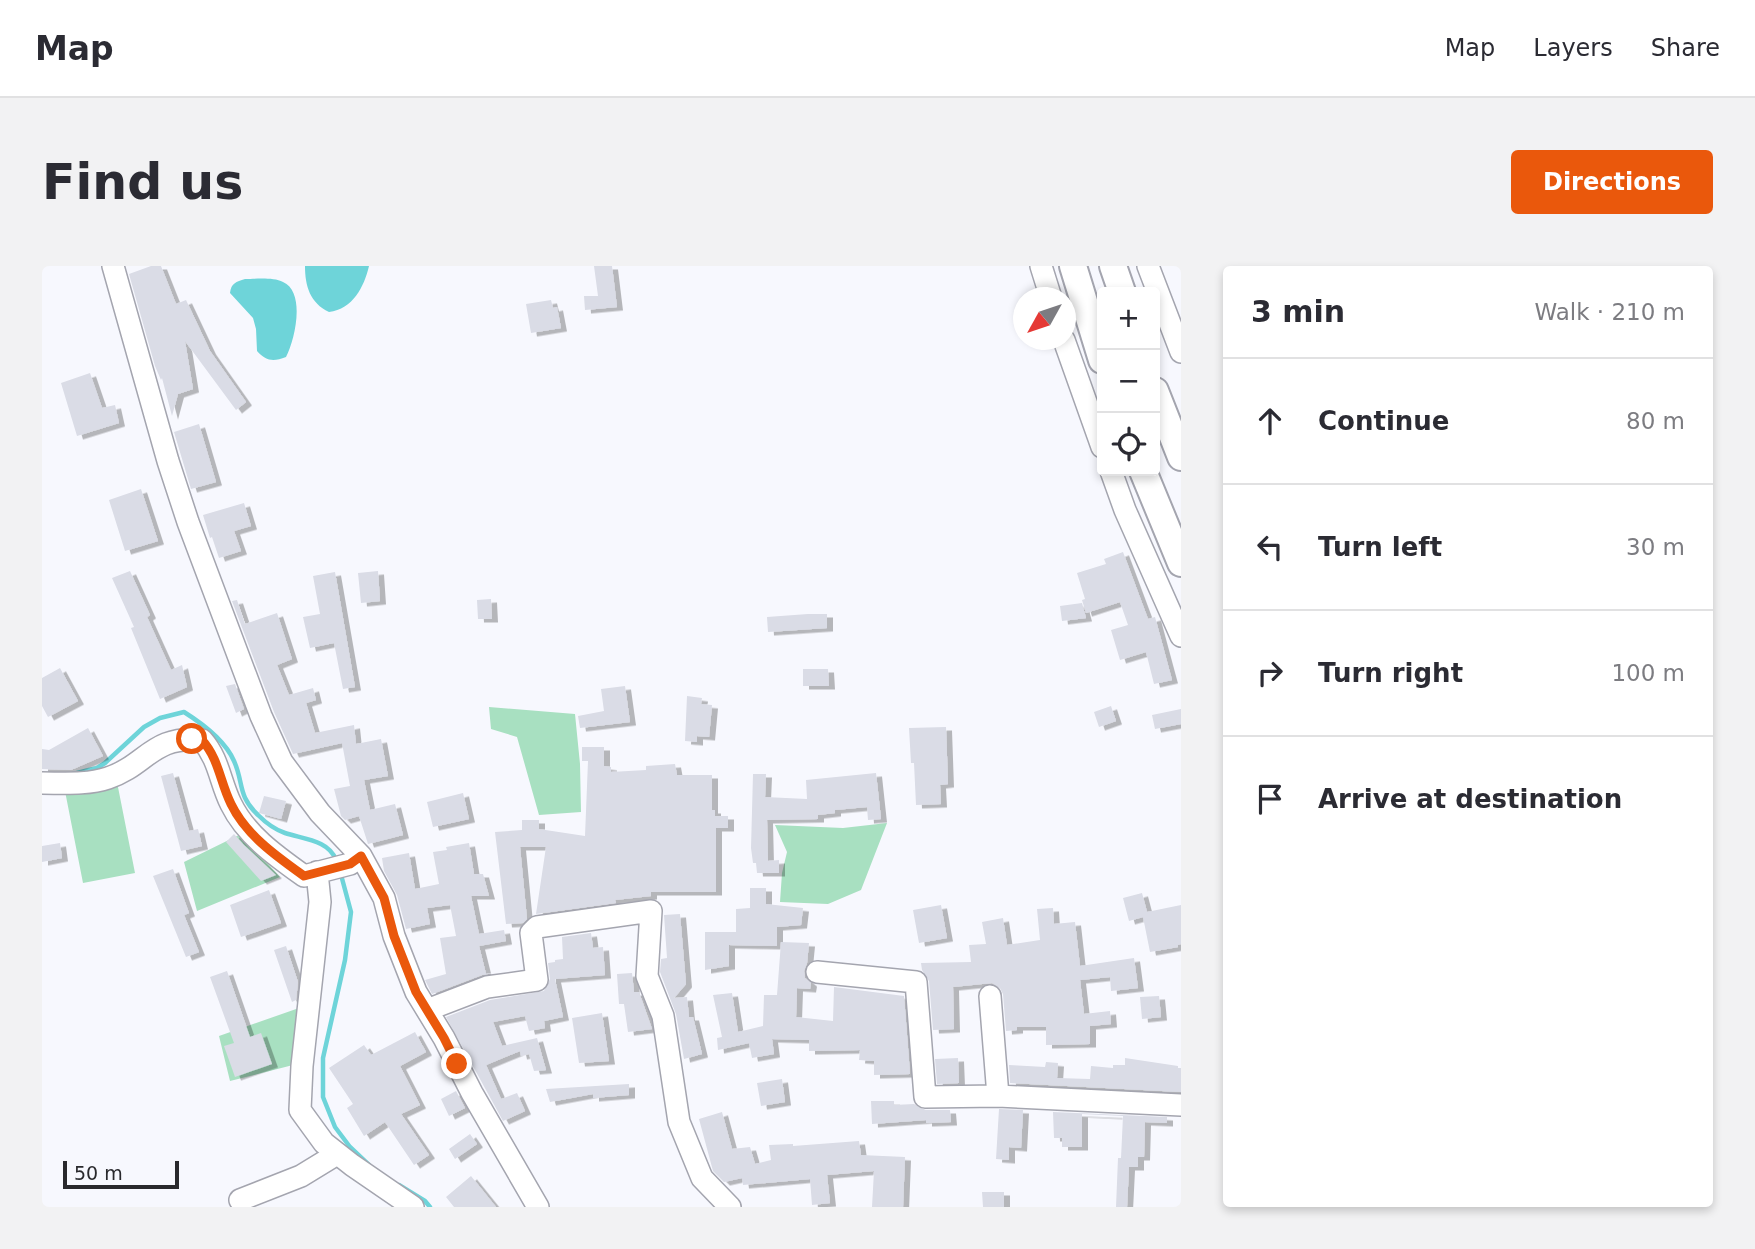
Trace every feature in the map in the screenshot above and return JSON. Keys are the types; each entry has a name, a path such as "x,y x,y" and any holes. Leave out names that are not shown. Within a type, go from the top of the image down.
{"main road":[{"path":"1073,266 1099,350"},
{"path":"1114,266 1120,287"},
{"path":"1160,404 1181,457"},
{"path":"1145,476 1181,563"}],"street":[{"path":"113,266 176,486 261,716 282,762 384,898 394,936 416,992 538,1207"},
{"path":"1041,266 1048,287"},
{"path":"1148,266 1181,352"},
{"path":"1068,350 1097,433"},
{"path":"1113,476 1125,510 1181,636"},
{"path":"42,783 75,784 109,778 166,741 202,740 211,750 230,804 245,827 270,852 304,876 355,860"},
{"path":"317,872 320,902 302,1066 300,1110 324,1143 413,1207"},
{"path":"427,1010 487,987 537,981 531,933 537,927 651,911 647,976 663,1016 679,1122 702,1178 730,1207"},
{"path":"817,972 916,982 925,1097 998,1096 1181,1104"},
{"path":"990,996 998,1096"},
{"path":"240,1199 301,1176 337,1154"}],"green space":[{"path":"489,707 575,714 581,812 539,815 517,737 491,729"},
{"path":"116,777 135,873 83,883 64,786"},
{"path":"887,823 861,890 828,904 780,902 787,852 775,825 843,828"},
{"path":"241,834 280,877 197,911 184,862"},
{"path":"299,1008 293,1065 230,1081 219,1036"}],"water":[{"path":"305,266 369,266 364,282 351,302 329,312 313,299 306,280"},
{"path":"245,279 279,280 290,287 296,306 296,317 293,340 286,357 270,360 257,351 253,318 230,293 234,283"}],"building":[{"path":"151,266 161,266 176,304 186,300 210,351 246,402 236,410 185,341 193,389 178,394 172,416 129,274"},
{"path":"594,266 612,266 617,307 585,310 584,296 598,296"},
{"path":"551,300 553,308 557,307 561,328 531,333 526,304"},
{"path":"90,373 102,408 115,405 119,423 77,436 61,383"},
{"path":"199,424 216,482 191,489 174,432"},
{"path":"141,489 158,541 125,551 109,500"},
{"path":"244,503 251,526 234,531 241,551 219,558 203,515"},
{"path":"1123,552 1148,619 1155,617 1172,680 1154,684 1146,652 1120,660 1111,630 1128,625 1120,602 1086,613 1077,573 1106,564 1104,559"},
{"path":"130,571 171,670 182,665 187,687 160,699 131,628 134,627 112,578"},
{"path":"378,571 380,601 361,603 358,573"},
{"path":"335,572 355,687 343,689 334,643 310,648 303,617 320,614 313,576"},
{"path":"491,599 492,619 478,619 477,600"},
{"path":"237,600 245,624 277,613 292,659 277,665 289,695 313,688 316,700 306,703 315,733 354,725 356,744 381,739 388,776 364,780 370,810 395,804 403,835 368,844 359,816 345,820 341,816 334,789 350,786 342,743 293,754 232,601"},
{"path":"1082,603 1086,618 1062,621 1060,606"},
{"path":"827,614 827,628 768,632 767,617"},
{"path":"60,668 78,701 48,717 42,706 42,678"},
{"path":"803,669 828,669 829,686 803,686"},
{"path":"235,684 244,709 236,713 226,686"},
{"path":"625,686 630,722 580,728 578,716 604,711 601,689"},
{"path":"687,696 702,698 701,704 712,705 709,737 697,736 697,742 685,741"},
{"path":"1111,706 1116,721 1099,727 1094,712"},
{"path":"1181,709 1181,724 1155,729 1152,715"},
{"path":"946,727 948,784 940,785 941,804 916,805 909,728"},
{"path":"88,728 103,756 71,770 42,769 42,749 49,750"},
{"path":"582,747 604,747 604,766 611,767 611,772 646,770 646,766 675,764 677,775 712,775 712,810 715,810 715,816 728,816 728,828 716,828 716,892 651,892 651,896 615,900 616,903 536,914 546,847 520,847 527,919 523,923 506,924 495,832 522,830 522,820 539,820 539,829 585,836 588,761 582,761"},
{"path":"173,773 189,831 198,829 202,846 181,851 161,776"},
{"path":"876,773 881,819 868,820 867,807 835,810 835,813 818,815 818,819 767,820 768,861 779,860 779,873 757,873 751,848 753,774 766,774 765,797 807,799 806,780"},
{"path":"463,793 469,819 433,827 427,802"},
{"path":"264,796 286,801 281,819 259,813"},
{"path":"234,834 276,875 261,881 226,842"},
{"path":"60,843 62,858 42,862 42,846"},
{"path":"469,843 474,874 483,874 489,896 471,896 479,934 504,930 506,941 479,946 486,974 494,973 432,994 425,980 446,974 440,938 456,936 450,905 427,908 430,924 406,929 397,895 384,871 382,858 409,853 415,889 439,884 433,852"},
{"path":"173,869 189,913 184,915 199,952 186,957 153,876"},
{"path":"750,888 766,888 766,904 803,908 801,925 777,927 777,946 729,945 729,966 705,970 705,932 736,932 736,909 750,908"},
{"path":"269,890 281,923 241,937 230,905"},
{"path":"1142,893 1147,912 1181,905 1181,944 1178,947 1150,952 1143,917 1129,921 1123,898"},
{"path":"941,905 947,938 919,943 913,910"},
{"path":"1053,908 1054,924 1075,922 1080,966 1134,958 1138,988 1111,991 1110,977 1080,980 1084,1014 1110,1011 1111,1024 1090,1026 1090,1044 1046,1045 1046,1027 1017,1027 1017,1030 1006,1031 1003,994 1000,988 992,983 953,987 954,1029 933,1030 929,981 921,963 971,962 969,945 986,944 982,922 1003,918 1007,945 1040,940 1037,909"},
{"path":"680,914 686,984 674,998 687,997 689,1017 693,1017 702,1054 684,1059 676,1014 660,972 661,959 667,958 664,915"},
{"path":"591,933 593,948 603,947 605,975 555,979 563,1017 544,1021 545,1028 529,1031 525,1016 493,1022 502,1046 537,1038 546,1070 534,1071 529,1054 521,1056 520,1051 486,1065 501,1099 517,1093 525,1111 503,1121 446,1017 490,1000 544,991 550,979 548,963 563,959 562,937"},
{"path":"781,942 809,943 804,971 805,978 811,983 810,989 797,988 796,1017 833,1021 834,987 904,996 910,1074 874,1075 874,1061 859,1060 860,1050 809,1051 809,1040 772,1039 774,1054 752,1058 749,1043 718,1050 717,1038 722,1037 713,995 732,993 738,1032 763,1026 764,995 777,995"},
{"path":"286,946 298,982 296,1000 292,1002 274,950"},
{"path":"227,971 250,1037 261,1033 272,1064 235,1077 224,1046 234,1043 210,977"},
{"path":"632,973 634,992 639,992 652,1029 628,1032 624,1004 619,1004 617,974"},
{"path":"1159,996 1161,1017 1142,1019 1140,997"},
{"path":"602,1013 609,1061 579,1063 572,1018"},
{"path":"415,1032 426,1052 400,1066 420,1105 401,1114 429,1155 414,1165 385,1122 364,1136 347,1108 353,1104 329,1068 364,1045 371,1055"},
{"path":"958,1058 959,1083 937,1084 935,1059"},
{"path":"1125,1058 1178,1066 1181,1068 1181,1092 1010,1083 1009,1065 1045,1067 1046,1062 1058,1063 1057,1078 1090,1079 1091,1066 1113,1068 1113,1065 1125,1065"},
{"path":"782,1079 785,1102 761,1106 757,1083"},
{"path":"629,1084 629,1095 593,1098 593,1094 550,1102 546,1089"},
{"path":"456,1091 465,1108 449,1116 441,1099"},
{"path":"871,1101 894,1101 894,1105 914,1104 925,1110 950,1110 951,1122 926,1123 926,1120 872,1124"},
{"path":"999,1109 1023,1110 1021,1148 1009,1147 1009,1160 996,1159"},
{"path":"722,1112 732,1149 750,1147 755,1164 771,1160 769,1145 859,1141 861,1155 905,1157 903,1207 872,1207 874,1171 827,1175 830,1203 812,1205 810,1179 743,1185 742,1178 724,1182 713,1171 699,1119"},
{"path":"1053,1112 1167,1117 1167,1123 1145,1122 1144,1157 1138,1157 1138,1167 1129,1167 1127,1207 1116,1207 1123,1116 1082,1114 1082,1147 1062,1147 1062,1138 1054,1138"},
{"path":"470,1134 477,1144 455,1159 449,1149"},
{"path":"471,1176 496,1207 454,1207 446,1197"},
{"path":"982,1192 1004,1192 1004,1207 983,1207"}],"waterway":[{"path":"73,774 97,768 144,727 160,718 184,712 206,727 225,746 234,761 244,795 258,815 282,832 322,844 333,853 336,860"},
{"path":"340,871 351,912 345,960 323,1058 323,1097 335,1127 350,1147 369,1165"},
{"path":"399,1185 430,1207"}],"route":[{"path":"192,739 202,740 211,750 230,804 245,827 270,852 304,876 350,864 361,856 384,898 394,936 416,992 457,1064"}]}
